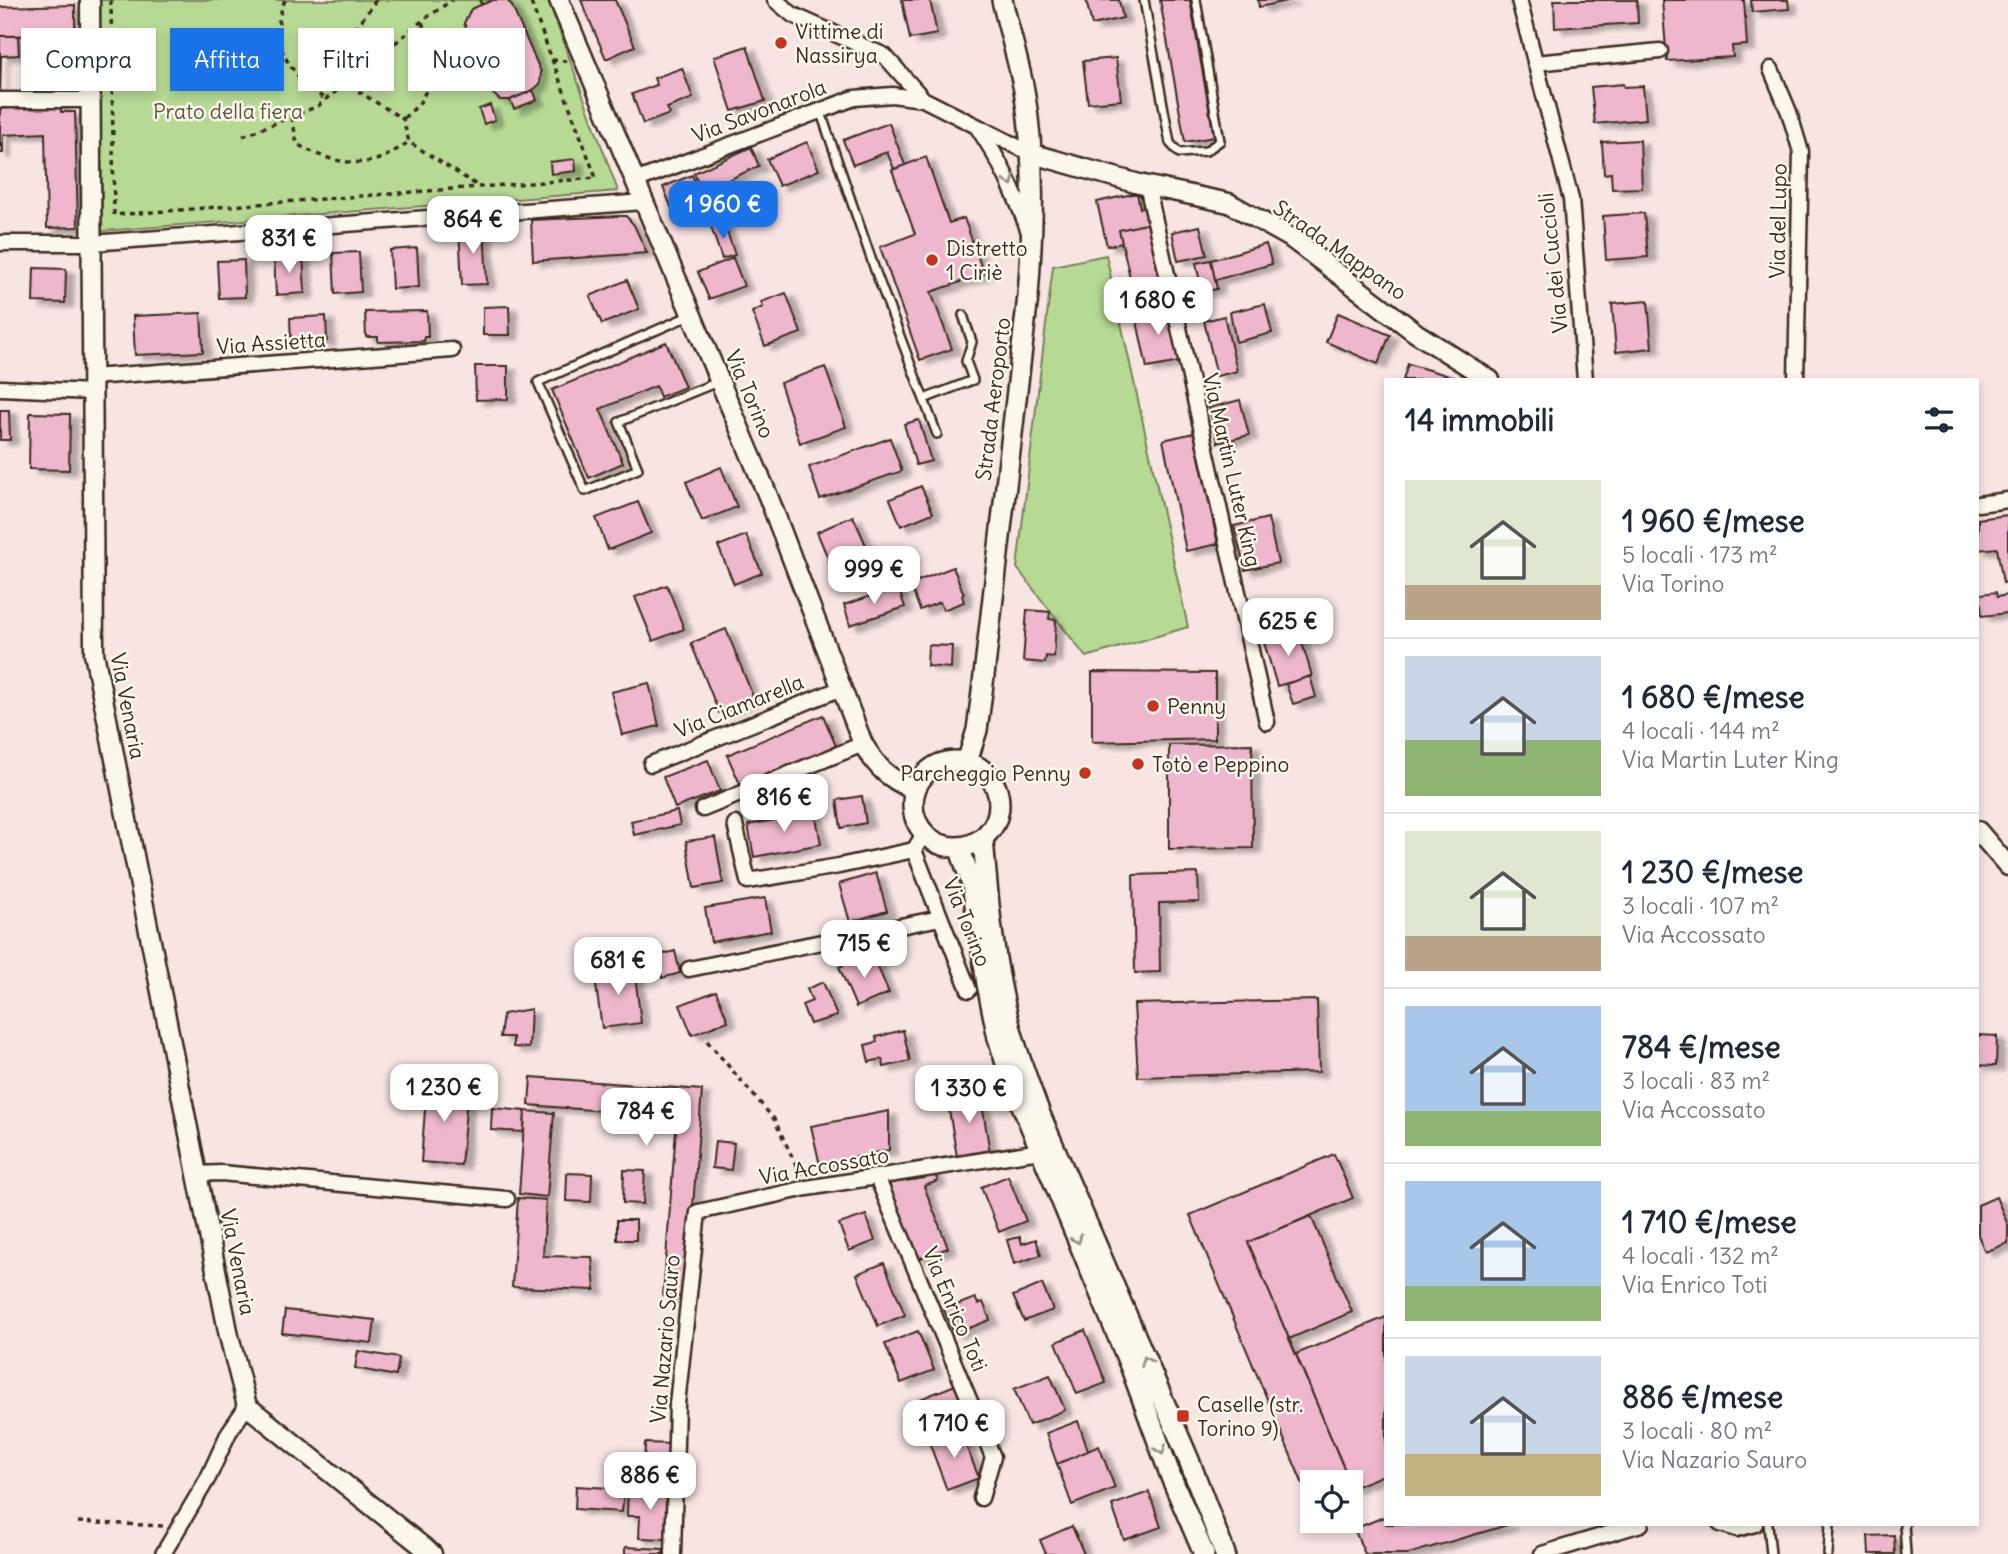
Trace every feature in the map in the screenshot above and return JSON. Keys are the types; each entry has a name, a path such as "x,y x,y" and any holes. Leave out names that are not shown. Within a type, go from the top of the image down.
{"main road":[{"name":"Strada Aeroporto","path":"967,762 977,730 983,684 1026,322 1032,241 1030,153 1024,91 1002,0"},
{"path":"954,760 967,762 989,775 996,786 999,798 996,821 983,838 971,845 958,847 919,842 912,805 914,790 921,778 941,763 954,760"},
{"path":"983,838 988,896 1000,974 1009,1023 1022,1068 1189,1460 1225,1554"},
{"path":"958,847 972,884 987,984 998,1038 1011,1079 1131,1368 1171,1477 1204,1554"}],"street":[{"name":"Via Venaria","path":"90,0 94,653 229,1336 247,1406"},
{"name":"Via Torino","path":"559,0 768,496 863,744 876,766 893,780 914,790"},
{"path":"775,0 793,15 885,56 923,99"},
{"name":"Via dei Cuccioli","path":"1519,0 1571,199 1585,378"},
{"path":"1535,63 1660,51"},
{"name":"Via del Lupo","path":"1771,69 1790,112 1801,152 1796,378"},
{"name":"Via Savonarola","path":"635,181 854,98 892,95 923,99 1030,153"},
{"path":"0,100 90,100"},
{"path":"977,126 1011,182 1032,241"},
{"name":"Strada Mappano","path":"1030,153 1147,185 1229,203 1291,238 1416,333 1487,378"},
{"name":"Via Martin Luter King","path":"1147,185 1268,722"},
{"path":"0,243 91,243 644,202"},
{"name":"Via Assietta","path":"0,388 92,385 452,350"},
{"path":"1979,504 2008,500"},
{"name":"Via Ciamarella","path":"651,764 842,688"},
{"path":"703,809 863,744"},
{"path":"735,824 748,881 839,866 919,842"},
{"path":"1979,832 2008,866"},
{"name":"Via Torino","path":"919,842 940,918 969,990"},
{"path":"689,969 940,918"},
{"name":"Via Accossato","path":"698,1212 807,1188 1040,1151"},
{"path":"197,1174 222,1173 507,1199"},
{"name":"Via Enrico Toti","path":"877,1177 993,1457 981,1498"},
{"name":"Via Nazario Sauro","path":"673,1554 677,1404 698,1212"},
{"path":"163,1554 208,1478 229,1432 247,1406 432,1554"},
{"path":"1542,1554 1634,1526"},
{"path":"1727,1526 1737,1529 1748,1526"}],"lane":[{"path":"1144,0 1170,143 1179,153 1206,151 1220,141 1196,0"},
{"path":"820,110 875,270 937,434"},
{"path":"692,314 538,382 584,491 638,469 620,422 720,381"},
{"path":"924,399 973,380 966,361 972,342 964,315"},
{"path":"1768,1526 1772,1554"},
{"path":"1828,1554 1830,1526"},
{"path":"1904,1526 1906,1554"}],"path":[{"path":"111,0 114,215 596,178 530,0"},
{"path":"279,28 278,17 285,0"},
{"path":"356,28 376,0"},
{"path":"394,44 452,0"},
{"path":"403,119 420,102 429,76 429,47 422,21"},
{"path":"284,58 306,86 326,100"},
{"path":"243,136 326,100 336,91"},
{"path":"358,91 403,119 410,142 480,187"},
{"path":"292,116 297,144 313,154 345,163 377,160 410,142"},
{"path":"707,1041 774,1119 807,1188"},
{"path":"78,1522 179,1526"}],"green space":[{"name":"Prato della fiera","path":"99,0 548,0 618,191 102,231 100,91 156,91 156,28 99,28"},
{"path":"1106,255 1188,627 1086,657 1017,568 1053,266"}],"building":[{"path":"493,0 506,0 511,4 522,28 466,28 464,23 471,9"},
{"path":"581,0 615,0 635,46 606,59"},
{"path":"902,0 930,0 937,34 910,39"},
{"path":"1086,0 1119,0 1123,18 1092,25"},
{"path":"1160,0 1190,0 1214,137 1185,142"},
{"path":"1258,0 1292,0 1259,7"},
{"path":"1554,0 1637,0 1638,23 1555,28"},
{"path":"1662,0 1744,0 1747,45 1732,46 1733,57 1667,61"},
{"path":"1751,0 1788,0 1789,9 1752,12"},
{"path":"75,5 75,28 21,28 21,36 0,36 0,7"},
{"path":"0,36 18,36 19,55 1,56 0,97"},
{"path":"525,36 541,72 540,84 510,100 500,100 492,91 525,91"},
{"path":"747,46 765,101 732,111 714,57"},
{"path":"1116,58 1121,100 1088,103 1083,61"},
{"path":"682,68 693,98 667,108 670,114 643,124 632,94 657,85 654,78"},
{"path":"1623,84 1624,87 1643,86 1646,119 1595,124 1591,87"},
{"path":"533,90 537,100 514,109 510,100"},
{"path":"27,91 53,91 53,97 27,97"},
{"path":"61,105 61,112 75,112 78,227 47,228 45,133 3,135 3,153 0,153 0,106"},
{"path":"490,105 495,120 484,124 479,109"},
{"path":"889,123 905,165 894,169 887,152 853,165 843,140"},
{"path":"1640,140 1642,188 1612,189 1611,173 1604,174 1602,142"},
{"path":"807,142 819,170 779,186 767,159"},
{"path":"751,147 759,166 702,192 694,173"},
{"name":"Distretto 1 Ciriè","path":"926,157 949,223 964,218 984,274 931,292 952,349 920,360 880,247 915,234 892,170"},
{"path":"575,159 576,171 551,174 550,162"},
{"path":"692,175 706,210 677,221 663,187"},
{"path":"1137,193 1140,208 1146,206 1150,223 1119,230 1122,243 1107,246 1097,202"},
{"path":"1644,213 1648,257 1606,260 1603,216"},
{"path":"626,216 634,225 647,253 533,261 531,220"},
{"path":"724,223 735,255 722,259 711,227"},
{"path":"1150,223 1162,280 1132,286 1119,230"},
{"path":"484,226 487,284 462,285 459,227"},
{"path":"1200,226 1207,255 1178,261 1172,232"},
{"path":"1266,244 1272,264 1215,280 1211,260"},
{"path":"417,248 419,287 392,289 390,250"},
{"path":"359,252 361,292 335,294 333,253"},
{"path":"303,255 305,293 276,295 274,256"},
{"path":"733,258 744,286 709,299 698,272"},
{"path":"244,260 245,297 219,298 217,261"},
{"path":"1211,260 1217,289 1202,292 1196,263"},
{"path":"34,268 66,269 65,303 33,302"},
{"path":"627,280 639,309 602,324 590,296"},
{"path":"786,293 801,333 765,346 752,312 763,307 761,302"},
{"path":"1648,301 1652,348 1616,352 1612,304"},
{"path":"1265,304 1272,333 1236,342 1230,312"},
{"path":"1169,305 1180,362 1147,368 1135,312"},
{"path":"509,306 510,335 483,335 483,307"},
{"path":"427,311 428,337 424,337 424,341 378,342 378,337 366,337 365,312"},
{"path":"201,313 203,352 135,355 133,316"},
{"path":"1338,313 1390,335 1378,364 1326,342"},
{"path":"326,316 327,341 291,343 290,318"},
{"path":"1224,316 1237,371 1217,376 1204,321"},
{"path":"666,342 685,387 660,397 656,386 600,409 623,463 589,478 552,390"},
{"path":"1408,364 1457,378 1404,378"},
{"path":"475,366 508,366 508,399 476,400"},
{"path":"825,367 846,427 800,443 780,383"},
{"path":"1240,400 1249,435 1218,443 1209,408"},
{"path":"0,410 9,410 10,440 0,440"},
{"path":"30,413 70,414 69,470 29,469"},
{"path":"919,420 931,461 916,465 904,424"},
{"path":"1194,433 1218,544 1186,551 1163,440"},
{"path":"890,438 902,471 820,499 809,467"},
{"path":"721,467 737,507 702,521 686,482"},
{"path":"921,486 933,513 901,526 890,499"},
{"path":"638,502 651,533 608,550 596,518"},
{"path":"2008,515 2008,582 2003,583 1997,548 1979,550 1979,519"},
{"path":"853,516 866,545 829,561 817,532"},
{"path":"1268,518 1278,563 1245,570 1234,526"},
{"path":"746,535 762,573 734,584 718,546"},
{"path":"953,567 964,594 964,602 943,610 940,602 920,610 910,584"},
{"path":"667,585 684,629 653,641 635,597"},
{"path":"898,587 905,607 850,625 844,605"},
{"path":"1996,592 1997,597 2008,595 2008,613 1982,616 1980,594"},
{"path":"1027,610 1050,612 1049,619 1056,620 1054,657 1046,656 1045,663 1023,661"},
{"path":"726,629 754,699 719,713 691,643"},
{"path":"1298,629 1312,676 1277,686 1263,639"},
{"path":"928,645 952,646 951,668 927,666"},
{"name":"Penny","path":"1092,672 1215,673 1215,739 1092,742"},
{"path":"1310,676 1316,697 1293,704 1286,684"},
{"path":"649,683 659,726 622,735 611,692"},
{"path":"823,715 836,746 741,786 727,755"},
{"path":"1252,744 1253,848 1169,849 1169,745"},
{"path":"708,760 720,791 675,808 663,777"},
{"path":"862,796 866,823 841,828 837,800"},
{"path":"677,811 680,825 634,835 631,821"},
{"path":"815,812 821,844 754,857 748,825"},
{"path":"715,837 723,883 694,888 686,841"},
{"path":"876,873 887,911 850,922 839,884"},
{"path":"1198,873 1199,902 1159,903 1160,972 1135,973 1133,875"},
{"path":"765,898 771,931 711,942 705,908"},
{"path":"675,951 680,973 662,978 656,956"},
{"path":"872,953 889,993 856,1007 839,967"},
{"path":"634,967 641,1023 602,1028 594,972"},
{"path":"823,982 837,1016 810,1024 802,1005 812,1001 807,989"},
{"path":"716,991 728,1021 692,1035 680,1005"},
{"path":"1317,1000 1319,1072 1138,1077 1134,1004"},
{"path":"531,1009 529,1048 513,1047 513,1037 500,1037 503,1014"},
{"path":"903,1030 910,1061 884,1067 882,1059 869,1062 865,1045 877,1042 876,1037"},
{"path":"1979,1035 1997,1036 1996,1066 1979,1065"},
{"path":"531,1077 702,1090 686,1297 663,1296 677,1117 529,1105"},
{"path":"427,1083 468,1086 461,1165 421,1162"},
{"path":"980,1092 990,1152 957,1157 947,1098"},
{"path":"492,1108 525,1111 524,1132 491,1130"},
{"path":"525,1111 554,1113 547,1197 519,1194"},
{"path":"889,1111 889,1150 820,1165 811,1126"},
{"path":"715,1141 734,1143 731,1170 712,1168"},
{"path":"1334,1154 1353,1198 1248,1242 1345,1470 1300,1470 1300,1477 1190,1215"},
{"path":"624,1170 645,1171 643,1204 623,1203"},
{"path":"933,1171 938,1181 924,1186 948,1248 918,1259 889,1184 891,1179"},
{"path":"567,1173 592,1174 591,1202 566,1201"},
{"path":"1008,1176 1026,1221 999,1232 981,1187"},
{"path":"1996,1197 2008,1225 2008,1243 1985,1252 1979,1237 1979,1205"},
{"path":"518,1198 546,1200 543,1256 592,1257 595,1290 512,1287"},
{"path":"866,1215 875,1241 849,1251 839,1224"},
{"path":"1311,1216 1352,1312 1289,1339 1248,1242"},
{"path":"617,1220 636,1220 636,1240 617,1240"},
{"path":"1020,1237 1022,1244 1036,1239 1041,1255 1014,1264 1007,1240"},
{"path":"884,1263 905,1315 878,1326 857,1274"},
{"path":"1042,1284 1053,1310 1024,1321 1013,1296"},
{"path":"975,1298 978,1304 983,1302 990,1320 954,1334 944,1310"},
{"path":"285,1310 375,1320 372,1343 282,1333"},
{"path":"1384,1318 1384,1475 1363,1483 1363,1470 1344,1470 1296,1354"},
{"path":"1085,1330 1106,1383 1077,1394 1056,1342"},
{"path":"918,1331 934,1370 901,1383 885,1344"},
{"path":"358,1351 399,1358 396,1376 355,1368"},
{"path":"1050,1375 1065,1410 1029,1425 1014,1389"},
{"path":"955,1385 964,1406 928,1420 920,1399"},
{"path":"1078,1421 1088,1451 1057,1464 1046,1433"},
{"path":"960,1431 979,1478 947,1490 929,1442"},
{"path":"645,1443 672,1444 669,1488 643,1486"},
{"path":"1099,1446 1115,1488 1072,1505 1057,1464"},
{"path":"576,1486 624,1489 622,1512 575,1509"},
{"path":"628,1489 670,1491 667,1539 639,1538 640,1516 627,1516"},
{"path":"1149,1492 1161,1527 1124,1540 1112,1505"},
{"path":"1384,1517 1384,1526 1504,1526 1408,1554 1365,1554 1356,1533 1363,1533 1363,1525"},
{"path":"1072,1526 1084,1554 1046,1554 1040,1540"},
{"path":"1894,1535 1895,1554 1869,1554 1868,1536"},
{"path":"625,1547 664,1549 663,1554 625,1554"}],"place":[{"name":"Vittime di Nassirya","path":"781,43"},
{"name":"Distretto 1 Ciriè","path":"932,260"},
{"name":"Penny","path":"1153,706"},
{"name":"Totò e Peppino","path":"1138,764"},
{"name":"Parcheggio Penny","path":"1085,773"},
{"name":"Caselle (str. Torino 9)","path":"1183,1416"}]}
